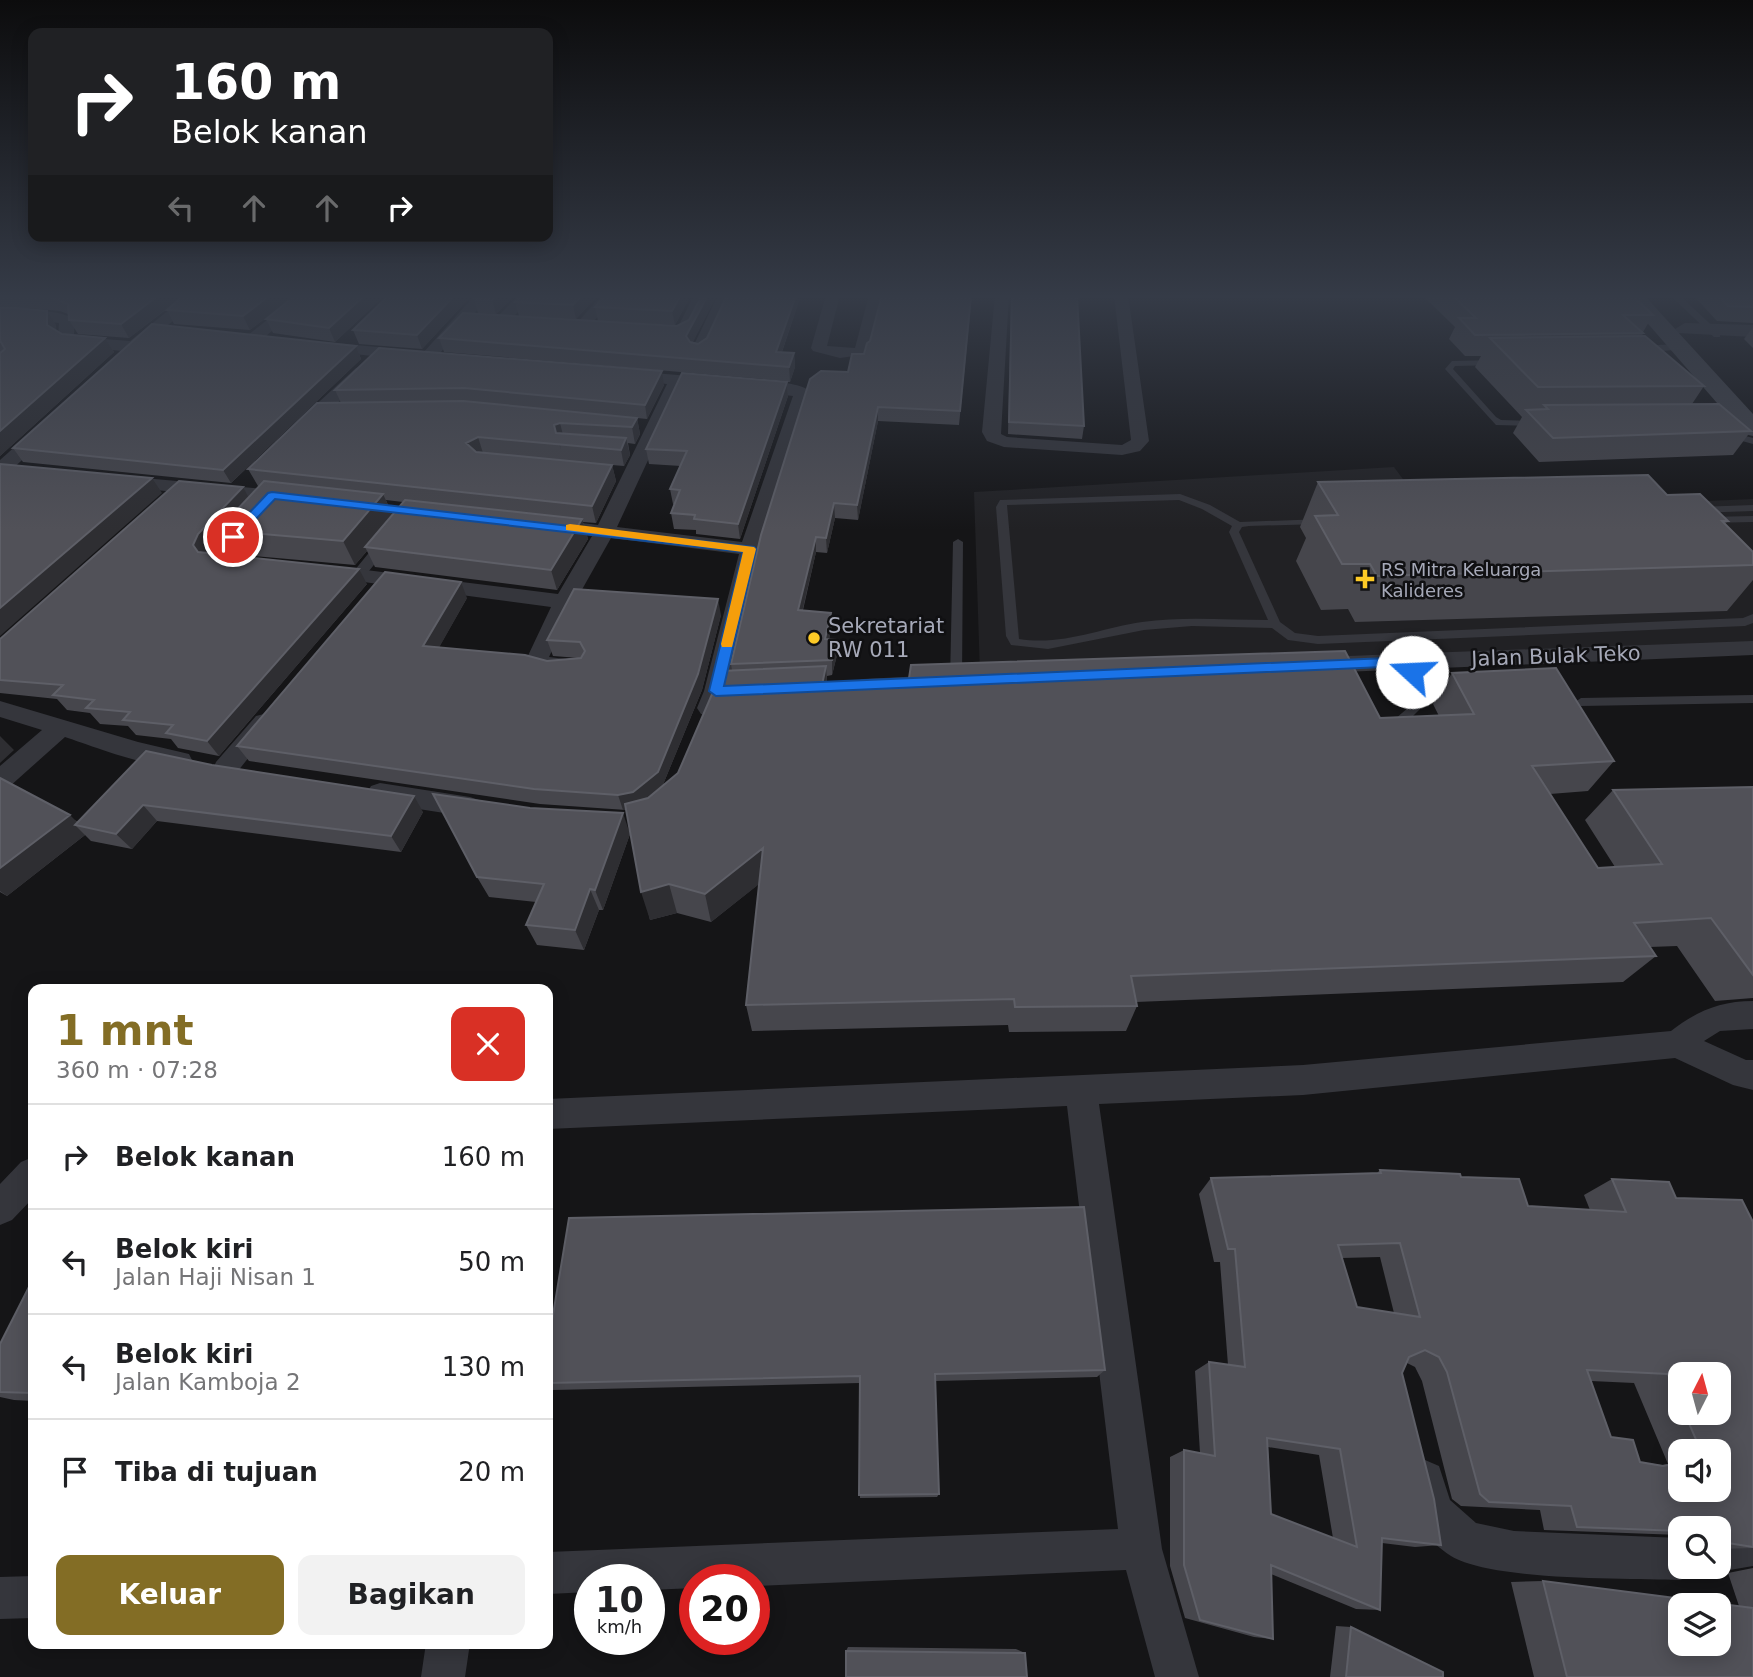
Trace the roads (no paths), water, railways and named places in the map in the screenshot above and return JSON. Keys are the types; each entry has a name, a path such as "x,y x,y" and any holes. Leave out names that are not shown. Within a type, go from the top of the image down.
{"main road":[{"path":"1703,373 1704,379 1753,429"},
{"path":"1729,373 1753,403"}],"street":[{"path":"289,440 359,373"},
{"path":"996,373 991,432 993,437 1004,442 1122,450 1134,447 1140,441 1131,373"},
{"path":"608,374 800,393"},
{"path":"702,726 727,691 750,549 800,393 818,378"},
{"path":"577,666 541,665 536,662 564,602 605,531 625,475 640,450 647,427 677,381"},
{"path":"318,412 342,412"},
{"path":"1,468 54,421"},
{"path":"1,468 26,471"},
{"path":"237,492 255,474"},
{"path":"98,479 300,498"},
{"path":"163,505 183,487"},
{"path":"267,566 215,561 214,557 272,495"},
{"path":"536,524 750,549"},
{"path":"359,574 394,531"},
{"path":"307,569 564,602"},
{"path":"369,599 387,578"},
{"name":"Jalan Bulak Teko","path":"1301,666 1753,648"},
{"path":"836,688 984,681"},
{"path":"225,769 279,705"},
{"path":"0,709 138,751 252,773"},
{"path":"0,780 61,727"},
{"path":"362,790 499,811"},
{"path":"1676,1044 1709,1018 1731,1014 1753,1016"},
{"path":"553,1114 1303,1080 1676,1044 1744,1074 1753,1075"},
{"path":"1081,1091 1141,1549 1177,1677"},
{"path":"0,1208 28,1179"},
{"path":"1417,1447 1433,1512 1466,1541 1514,1552 1668,1558"},
{"path":"1731,1549 1753,1545"},
{"path":"553,1573 1141,1549"},
{"path":"0,1598 28,1597"},
{"path":"443,1677 447,1649"}],"lane":[{"path":"1453,373 1499,423 1550,424"},
{"path":"1719,430 1753,441"},
{"path":"1275,624 1144,626 1072,642 1015,642 1012,636 1001,504 1022,500 1159,497 1191,500 1238,525 1331,520"},
{"path":"1706,530 1687,510 1753,508"},
{"path":"1696,520 1753,519"},
{"path":"1238,525 1234,532 1275,624 1292,637 1318,640 1745,622 1753,618"},
{"path":"956,682 958,542"},
{"path":"1384,736 1415,708 1411,661"},
{"path":"1581,702 1753,699"}],"place":[{"name":"RS Mitra Keluarga Kalideres","path":"1365,579"},
{"name":"Sekretariat RW 011","path":"814,638"}]}
